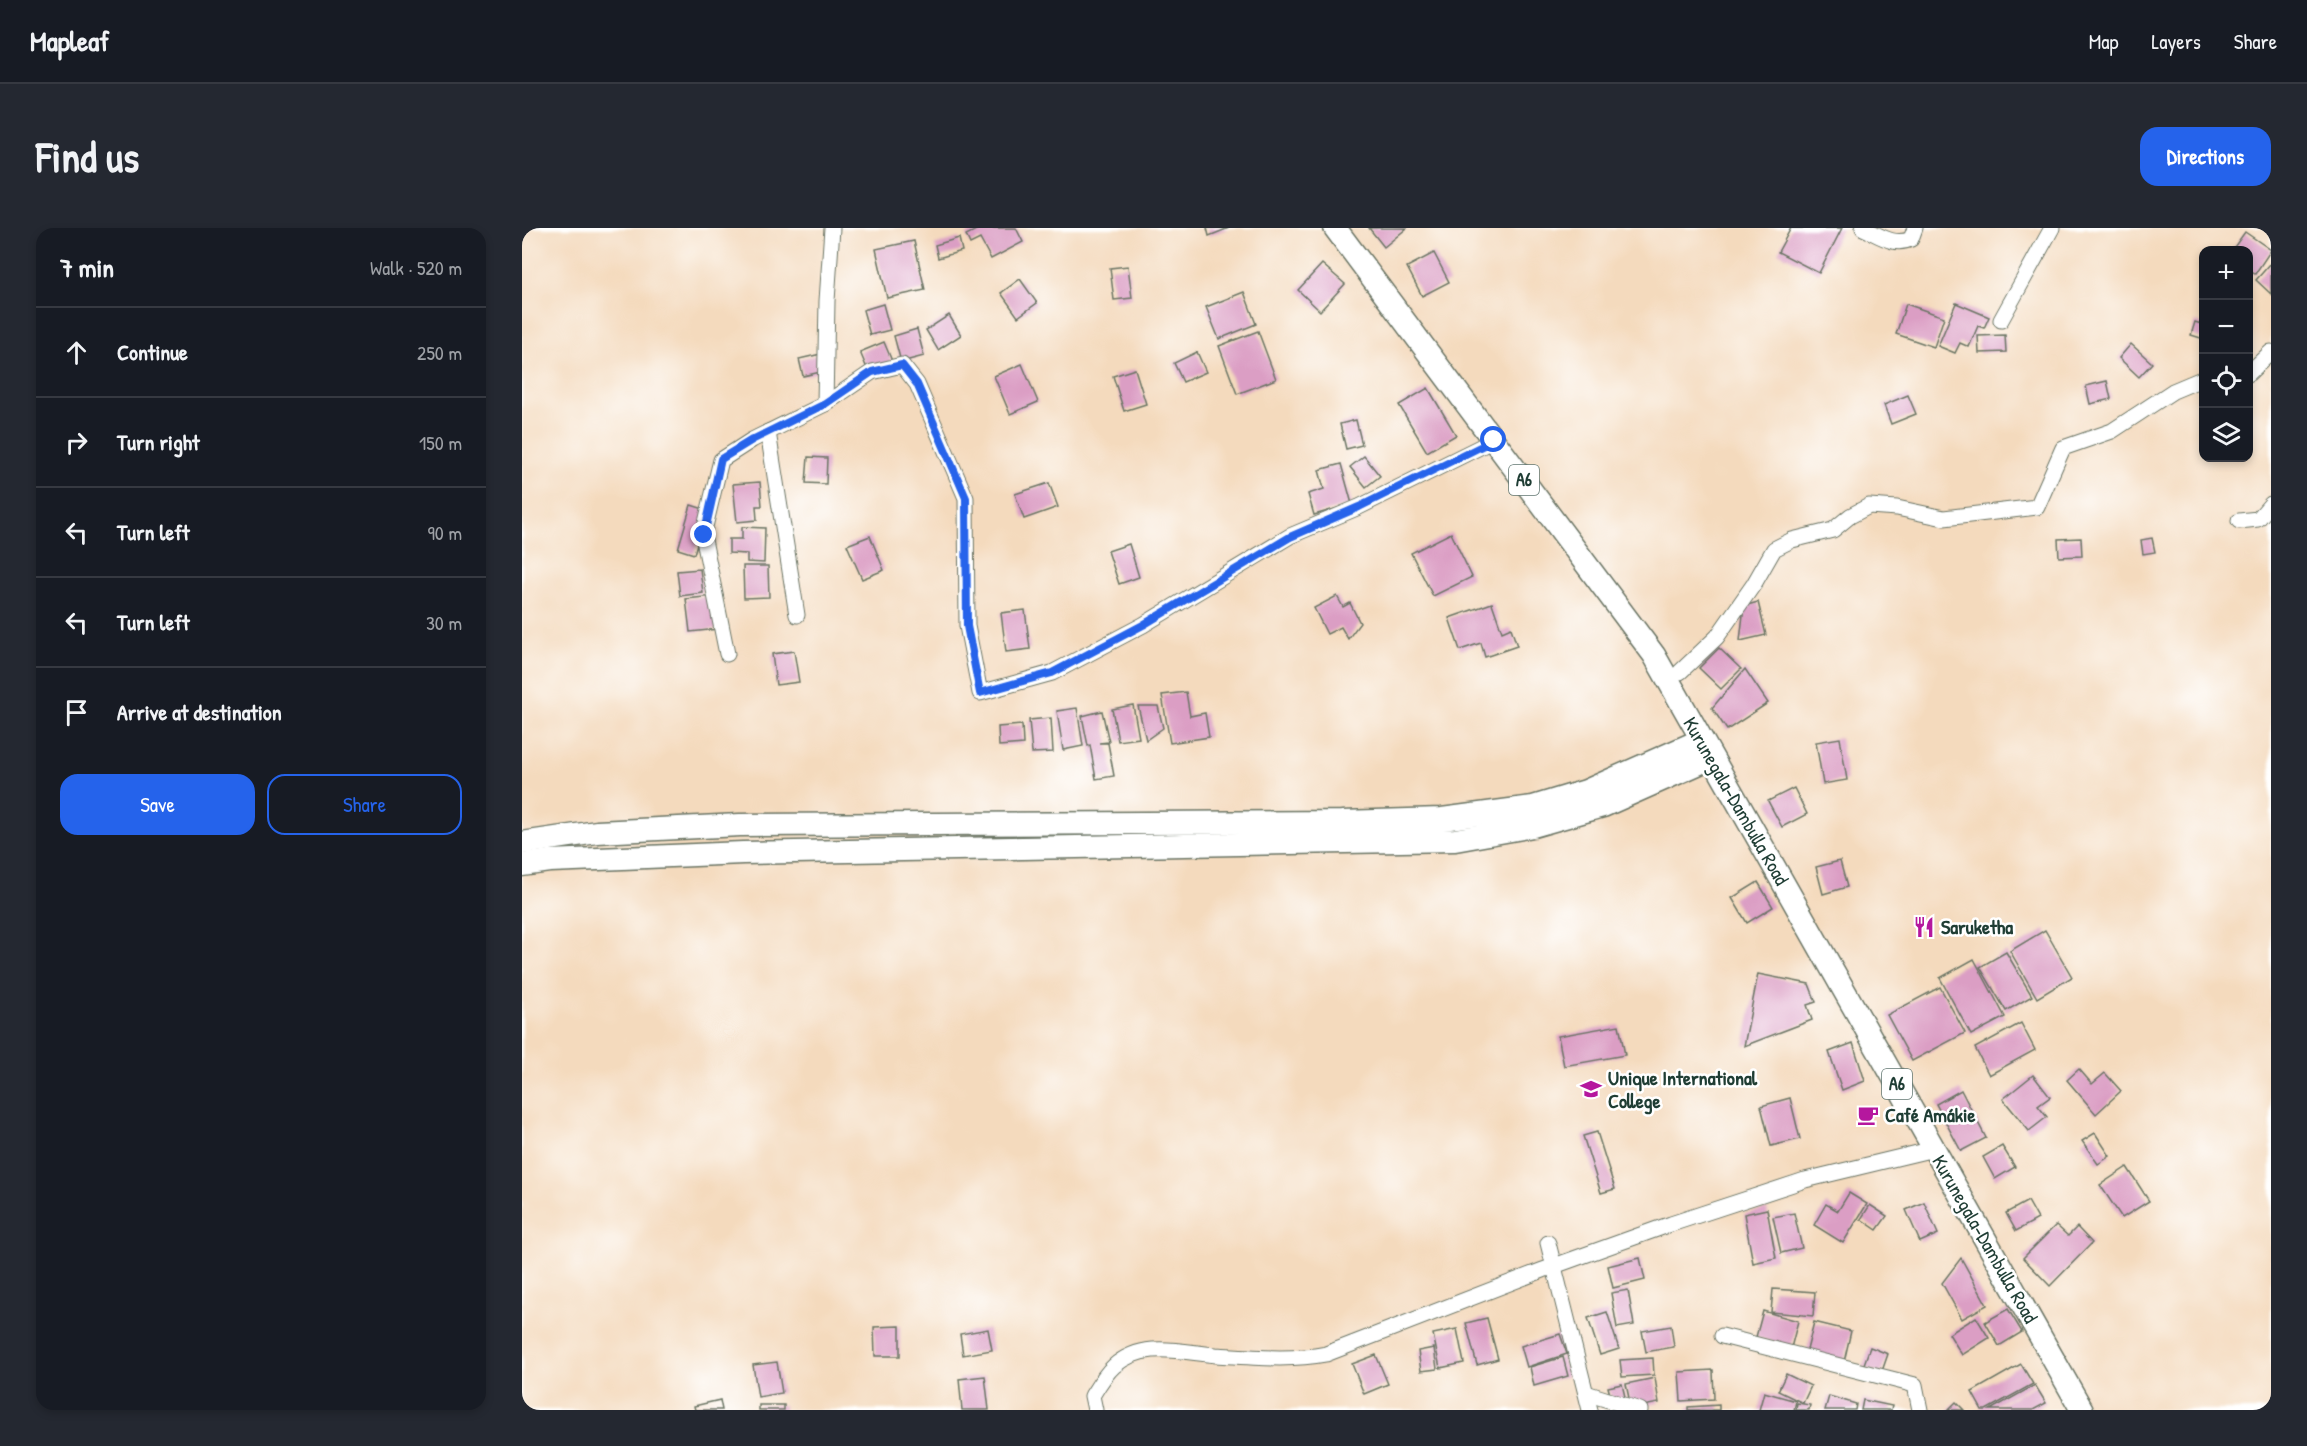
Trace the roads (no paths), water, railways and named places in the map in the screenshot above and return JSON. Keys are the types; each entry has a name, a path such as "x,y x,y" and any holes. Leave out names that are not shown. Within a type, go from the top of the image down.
{"highway":[{"name":"Kurunegala-Dambulla Road","path":"1335,228 1654,655 2082,1410"},
{"path":"522,843 597,832 740,825 1342,822 1442,819 1533,807 1706,749"},
{"path":"522,865 550,861 743,853 1455,840 1533,826 1603,806 1706,749"}],"street":[{"path":"825,404 827,301 832,228"},
{"path":"1863,228 1894,242 1903,243 1911,239 1915,228"},
{"path":"2001,320 2052,228"},
{"path":"2253,369 2271,352"},
{"path":"727,654 704,535 721,459 768,432 825,404 872,372 902,365 917,384 966,498 967,626 980,693 1052,673 1143,625 1290,537 1359,507 1494,440"},
{"path":"1680,672 1717,636 1754,584 1774,549 1792,540 1833,530 1850,516 1869,506 1897,508 1944,518 2037,507 2063,448 2112,431 2173,391 2199,380"},
{"path":"768,432 797,615"},
{"path":"2239,521 2258,519 2271,504"},
{"path":"1095,1410 1092,1396 1106,1375 1113,1367 1139,1353 1166,1348 1212,1354 1293,1359 1326,1354 1554,1266 1671,1224 1805,1180 1934,1149"},
{"path":"1548,1243 1590,1410"},
{"path":"1722,1336 1915,1386 1920,1410"},
{"path":"1586,1392 1640,1410"}],"place":[{"name":"Saruketha","path":"1924,927"},
{"name":"Unique International College","path":"1591,1089"},
{"name":"Café Amákie","path":"1868,1115"}]}
